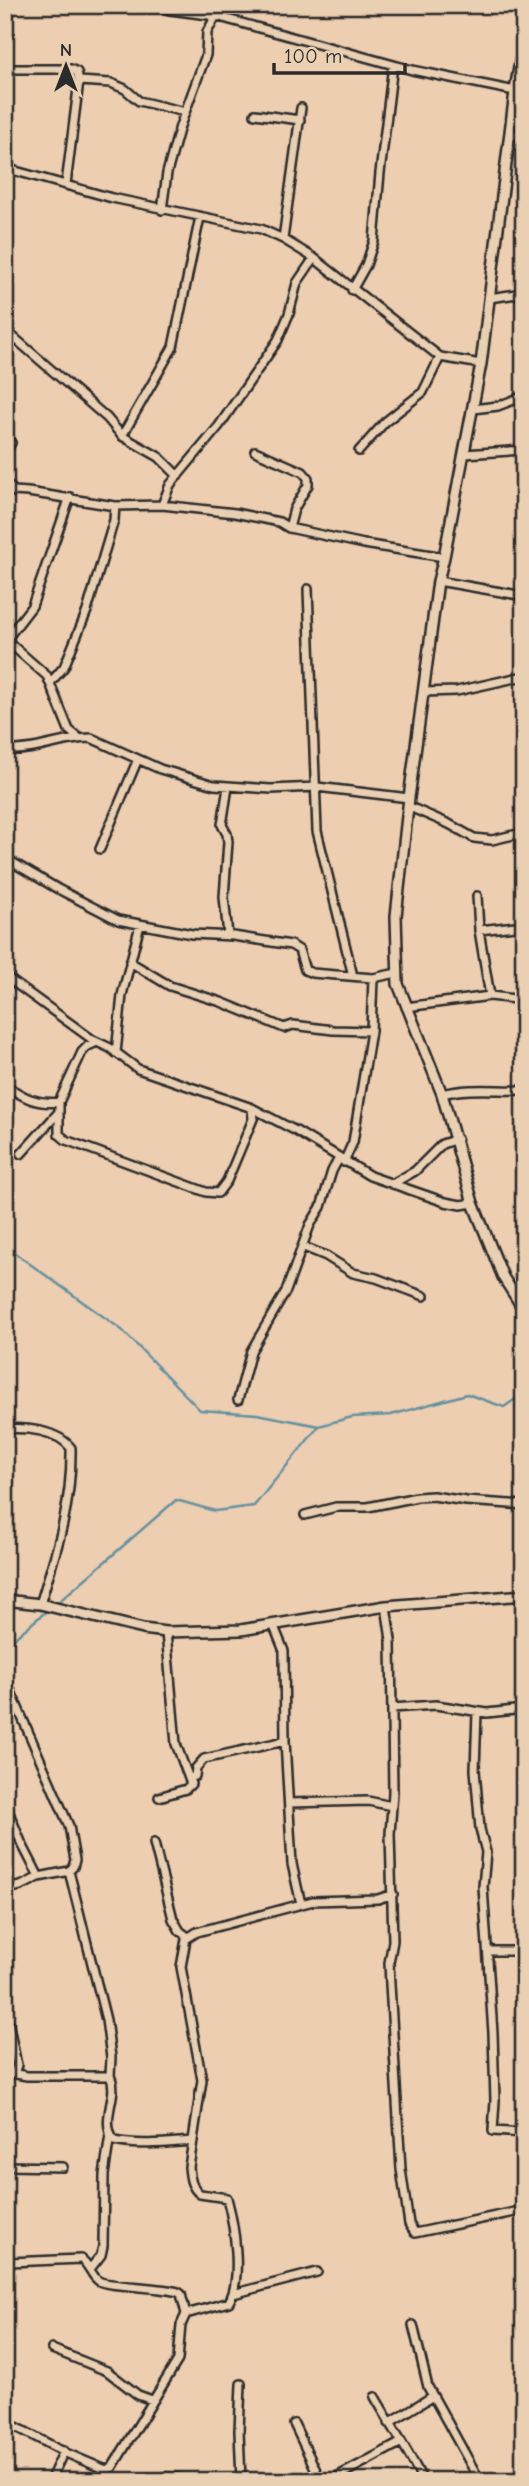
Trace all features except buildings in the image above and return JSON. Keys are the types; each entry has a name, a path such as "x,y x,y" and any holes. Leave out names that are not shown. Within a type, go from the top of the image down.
{"street":[{"path":"154,5 170,10 216,16 393,65 515,90"},
{"path":"162,210 167,173 206,55 207,32 216,16"},
{"path":"524,40 515,90 481,364 438,582 396,916 397,972 406,1007 442,1094 457,1139 473,1203 503,1277 524,1310"},
{"path":"352,290 366,265 374,241 393,65"},
{"path":"5,69 71,69 77,72 79,80 66,184"},
{"path":"79,80 111,83 125,89 139,101 185,112"},
{"path":"283,239 302,108"},
{"path":"256,114 300,120"},
{"path":"510,134 524,137"},
{"path":"5,168 162,210 261,229 314,258 440,357 481,364"},
{"path":"122,436 173,347 200,217"},
{"path":"162,505 170,485 219,426 278,340 289,314 297,283 314,258"},
{"path":"489,298 524,293"},
{"path":"5,324 11,335 107,418 122,436 159,457 178,476"},
{"path":"359,451 385,422 423,391 440,357"},
{"path":"472,409 498,406 524,396"},
{"path":"5,436 11,443 5,453"},
{"path":"464,454 524,450"},
{"path":"255,451 303,472 308,478 308,485 294,509 289,528"},
{"path":"5,482 14,491"},
{"path":"5,494 14,491 70,497 115,506 162,505 235,513 365,544 444,557"},
{"path":"70,497 32,606 6,641 37,665 50,682 58,708 69,730 79,738"},
{"path":"50,682 64,667 87,611 114,520 115,506"},
{"path":"438,582 524,596"},
{"path":"308,589 317,831 353,976"},
{"path":"423,692 457,691 524,676"},
{"path":"5,750 25,751 79,738 92,738 160,769 214,785 271,789 314,787 409,798"},
{"path":"100,849 138,759"},
{"path":"228,787 222,825 228,842 224,897 228,935"},
{"path":"408,808 449,824 474,838 492,840 522,832"},
{"path":"5,858 99,912 118,920 192,934 228,935 296,947 308,972 373,978 397,972"},
{"path":"477,896 479,930 490,996"},
{"path":"114,1048 122,995 140,925"},
{"path":"479,930 524,925"},
{"path":"130,962 170,986 221,1002 284,1028 293,1024 333,1030 371,1031"},
{"path":"6,977 97,1042 114,1048 148,1074 252,1108 370,1176 445,1202 461,1205 473,1203"},
{"path":"238,1399 251,1351 286,1291 310,1225 321,1207 332,1171 352,1147 371,1031 373,978"},
{"path":"406,1007 490,996 522,1000 524,1051"},
{"path":"97,1042 82,1052 59,1102 59,1134 66,1140 206,1192 218,1193 227,1181 253,1119 252,1108"},
{"path":"5,1085 41,1104 59,1102"},
{"path":"442,1094 466,1089 524,1090"},
{"path":"21,1154 57,1114"},
{"path":"253,1119 263,1114"},
{"path":"392,1184 415,1171 442,1144 457,1139"},
{"path":"304,1247 326,1256 354,1273 376,1278 424,1296"},
{"path":"5,1429 36,1429 66,1442 71,1448 69,1499 64,1526 40,1604"},
{"path":"305,1515 337,1507 368,1507 417,1497 524,1505"},
{"path":"5,1600 40,1604 166,1632 241,1630 386,1606 524,1595"},
{"path":"386,1606 391,1640 392,1708 390,1833 393,1941 389,1964 401,2169 409,2224 415,2233 524,2210"},
{"path":"273,1624 284,1651 285,1741 292,1864 301,1904"},
{"path":"159,1797 190,1787 176,1744 166,1632"},
{"path":"5,1678 69,1826 75,1860 69,1871 39,1877 21,1886 5,1889"},
{"path":"392,1708 436,1705 477,1712 524,1709"},
{"path":"477,1712 475,1770 480,1829 486,1852 484,1887 493,2033 493,2131 524,2133"},
{"path":"189,1778 195,1776 195,1768 204,1759 285,1741"},
{"path":"289,1803 368,1801 391,1806"},
{"path":"5,1803 39,1877"},
{"path":"154,1843 173,1919 176,1926 188,1937"},
{"path":"69,1871 106,2020 113,2087 107,2126 110,2135 117,2142 146,2145 193,2141"},
{"path":"186,2314 229,2302 233,2294 236,2240 227,2198 200,2194 193,2188 189,2167 202,2080 181,1968 183,1947 188,1937 197,1932 301,1904 313,1901 378,1899 393,1894"},
{"path":"488,1951 524,1951"},
{"path":"5,2007 17,2065 9,2073"},
{"path":"9,2073 110,2076"},
{"path":"90,2269 101,2255 103,2246 104,2175 110,2135"},
{"path":"5,2166 62,2167"},
{"path":"5,2421 106,2470 112,2468 176,2364 181,2325 186,2314 181,2294 178,2292 102,2283 85,2262 76,2259 9,2262"},
{"path":"233,2294 317,2272"},
{"path":"413,2325 433,2396 480,2481"},
{"path":"52,2348 107,2371 138,2395 152,2400"},
{"path":"241,2384 241,2481"},
{"path":"389,2423 433,2396"},
{"path":"375,2397 423,2481"},
{"path":"294,2424 321,2481"},
{"path":"329,2481 400,2443"},
{"path":"50,2481 64,2451"},
{"path":"158,2481 164,2477 206,2481"}],"waterway":[{"path":"5,1246 122,1330 200,1410 257,1414 319,1426 352,1417 391,1415 467,1394 504,1407 524,1393"},
{"path":"55,1605 176,1500 215,1511 254,1506 319,1426"},
{"path":"5,1646 49,1609"}]}
